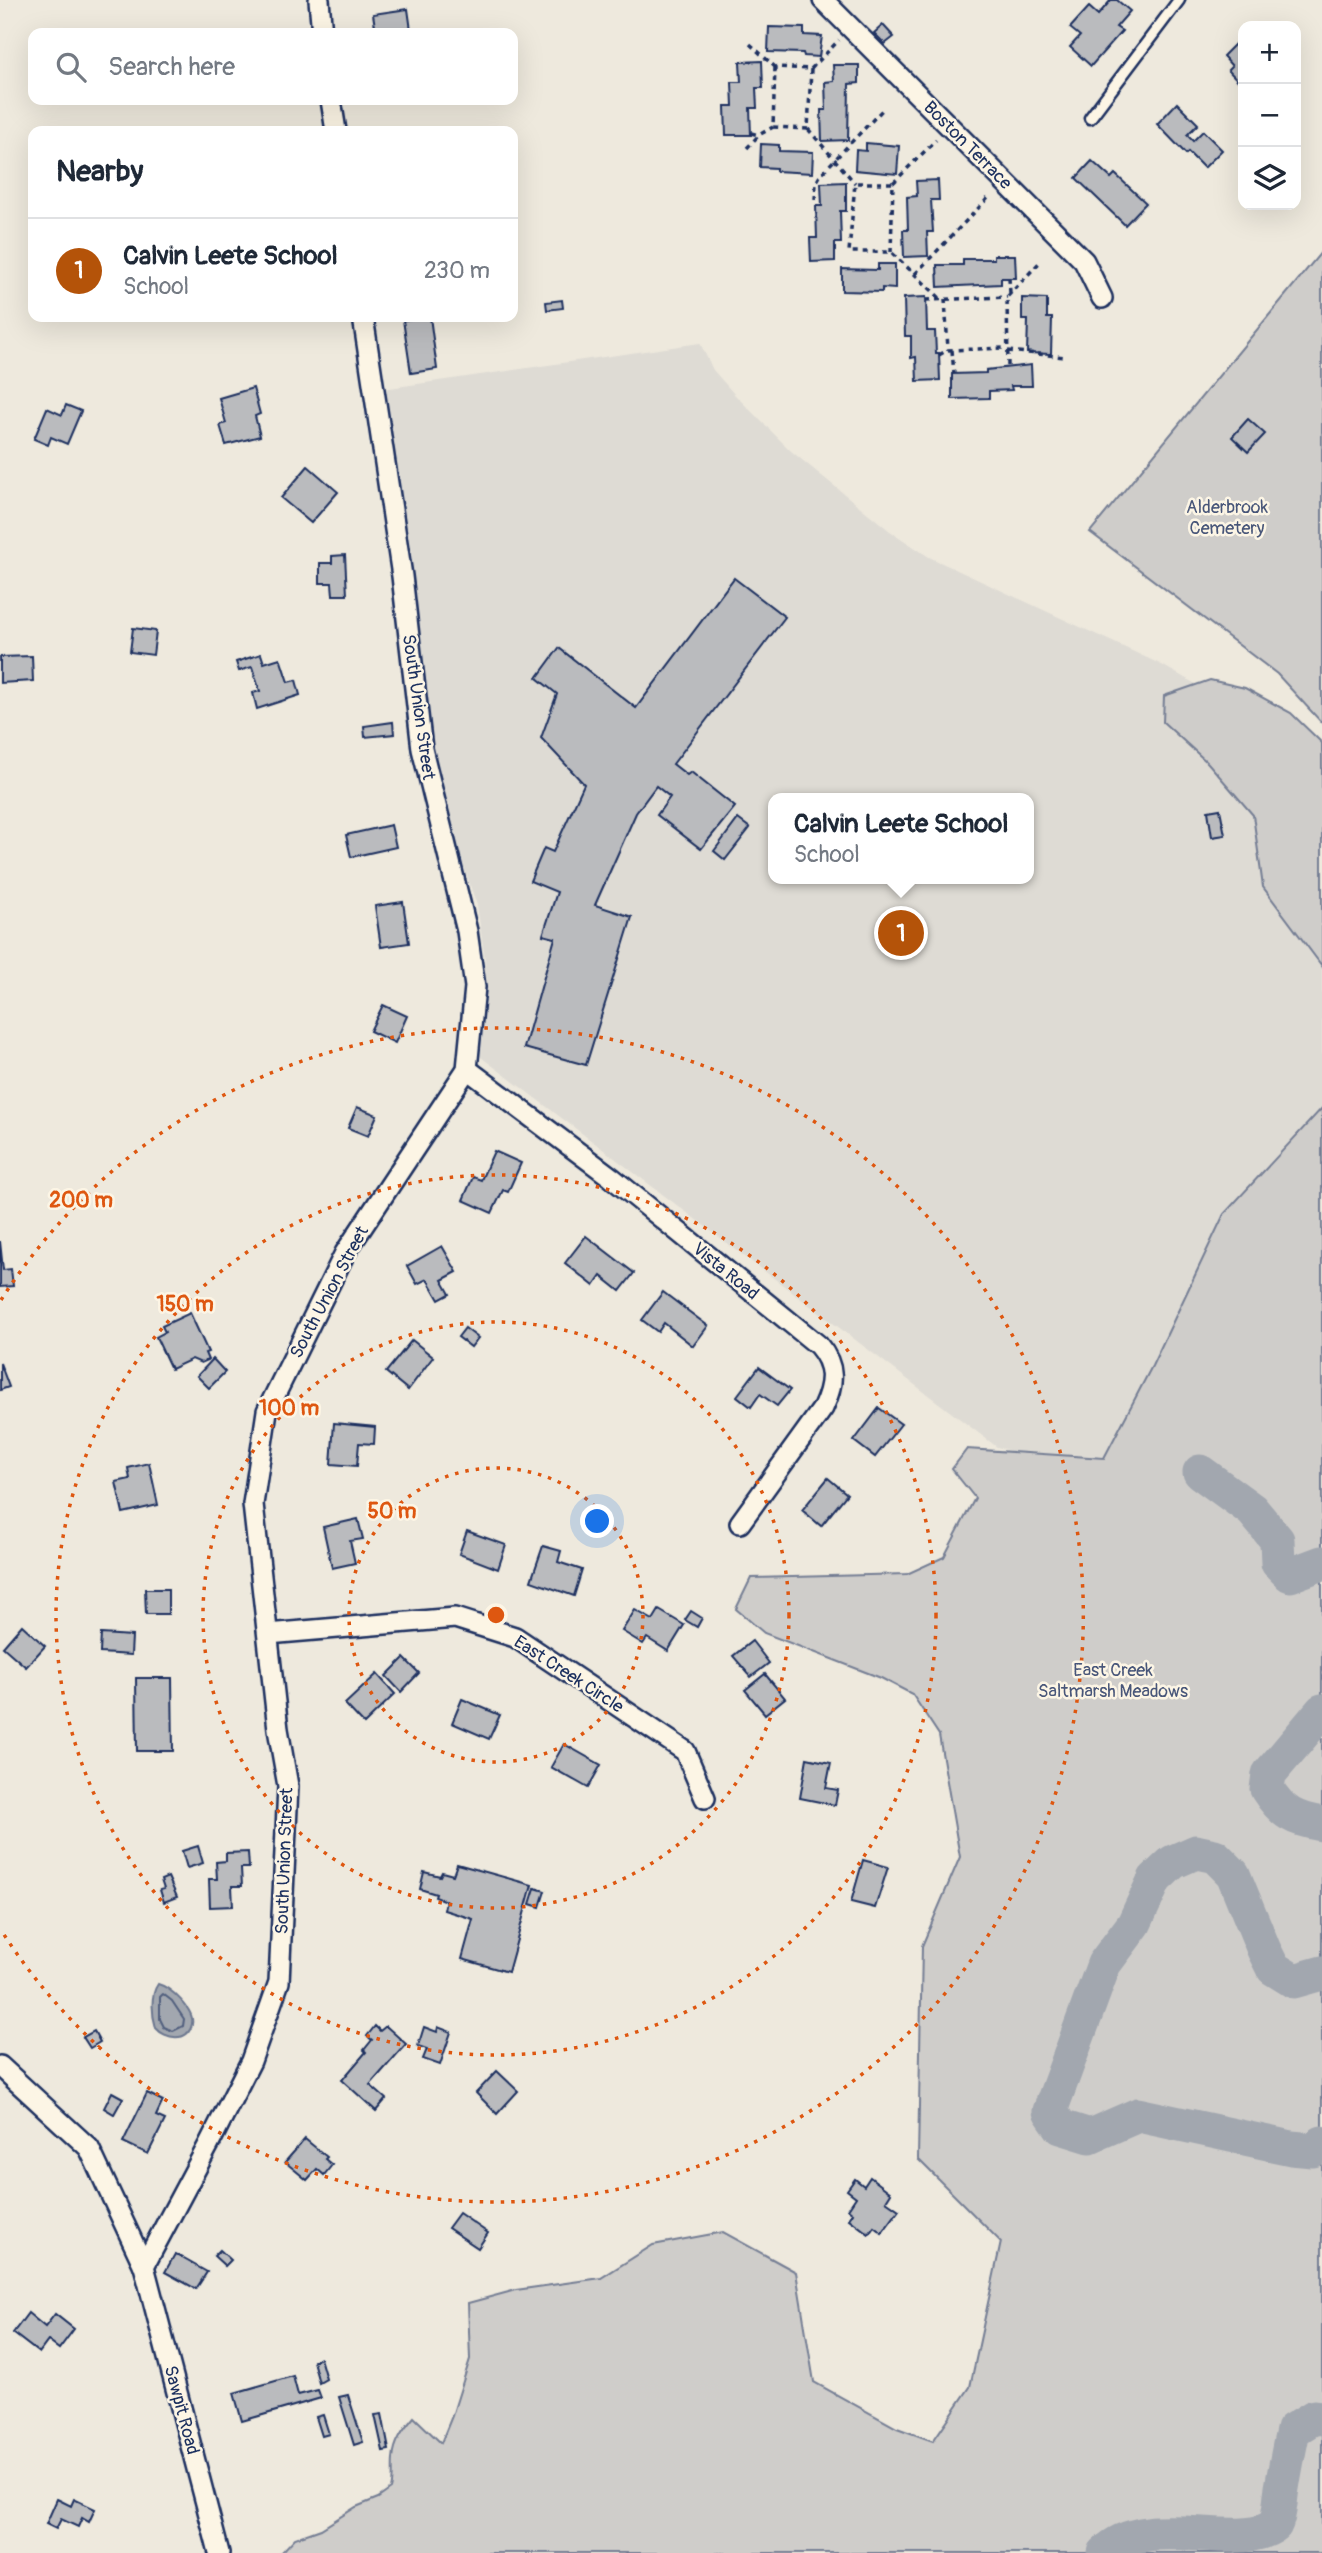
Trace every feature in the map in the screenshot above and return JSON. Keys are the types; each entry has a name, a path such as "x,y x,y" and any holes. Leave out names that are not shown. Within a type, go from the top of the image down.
{"street":[{"path":"318,0 321,28"},
{"name":"Boston Terrace","path":"823,0 1084,261 1102,298"},
{"path":"332,105 335,126"},
{"name":"South Union Street","path":"144,2266 250,2061 279,1982 288,1786 278,1729 253,1504 267,1411 345,1253 467,1069 475,988 467,931 422,749 402,576 364,322"},
{"name":"Vista Road","path":"467,1069 611,1177 826,1354 833,1379 823,1408 740,1523"},
{"name":"East Creek Circle","path":"268,1634 455,1619 515,1637 685,1751 705,1798"},
{"name":"Sawpit Road","path":"0,2066 89,2148 144,2266 219,2553"}],"lane":[{"path":"1090,118 1179,0"}],"path":[{"path":"840,39 811,69 808,129 855,183 849,252 891,252 943,299 954,374"},
{"path":"750,44 775,67 811,69"},
{"path":"773,127 775,67"},
{"path":"816,200 818,178 885,107"},
{"path":"891,252 893,183 949,126"},
{"path":"747,148 759,135 773,127 808,129"},
{"path":"751,133 759,135"},
{"path":"915,274 1004,181"},
{"path":"855,183 893,183"},
{"path":"926,300 1008,295 1039,263"},
{"path":"1008,366 1009,278"},
{"path":"939,355 950,350 1007,349 1066,356"}],"shaded area":[{"path":"700,343 713,370 791,451 890,531 929,557 1160,664 1217,696 1322,859 1322,1133 1114,1479 997,1447 473,1051 482,1018 485,961 477,905 437,790 421,668 420,634 383,389"}],"green space":[{"name":"Alderbrook Cemetery","path":"1322,251 1322,723 1277,674 1090,532"},
{"path":"1210,680 1245,688 1291,713 1322,743 1322,966 1263,887 1253,815 1208,763 1163,722 1164,696"},
{"name":"East Creek Saltmarsh Meadows","path":"1322,1108 1322,2553 281,2553 295,2538 321,2529 391,2489 395,2447 414,2417 441,2443 470,2359 468,2303 516,2290 601,2278 653,2245 723,2232 796,2272 814,2382 897,2428 933,2441 970,2387 1001,2242 918,2159 922,1946 960,1857 939,1735 912,1694 881,1678 764,1633 736,1609 751,1578 907,1574 944,1557 975,1498 952,1469 967,1449 1104,1458 1152,1366 1224,1214"}],"water":[{"path":"158,1984 175,1994 190,2012 190,2030 181,2037 170,2037 156,2028 152,2005"}],"building":[{"path":"1111,0 1117,0 1130,11 1116,27 1122,31 1091,66 1070,47 1080,36 1070,28 1089,7 1098,15"},
{"path":"408,9 411,28 375,28 373,14"},
{"path":"883,25 894,37 885,44 874,33"},
{"path":"769,27 804,28 804,35 822,36 819,57 804,56 803,53 768,52"},
{"path":"1238,41 1238,81 1228,70 1232,66 1223,56"},
{"path":"762,61 763,88 756,88 757,108 750,108 751,135 726,135 725,106 733,106 732,82 741,82 740,62"},
{"path":"833,65 859,65 859,83 849,84 848,140 822,141 821,110 826,110 825,82 834,81"},
{"path":"1177,103 1198,124 1187,135 1193,141 1203,131 1222,150 1204,168 1157,124"},
{"path":"866,143 899,146 897,174 855,170 856,150 866,151"},
{"path":"761,144 779,145 779,151 813,152 812,173 776,171 776,168 760,167"},
{"path":"1092,161 1111,178 1115,174 1146,203 1125,225 1076,178"},
{"path":"938,180 939,200 931,200 933,232 927,232 928,256 904,257 903,230 908,230 907,197 917,196 916,181"},
{"path":"846,182 846,211 840,211 841,243 835,243 835,261 811,262 810,238 817,238 816,206 822,206 821,183"},
{"path":"994,255 1015,255 1016,278 1001,278 1001,284 938,287 937,265 963,265 963,259 994,259"},
{"path":"878,264 895,264 895,289 882,288 882,292 842,291 842,269 878,270"},
{"path":"926,297 927,331 935,331 940,380 917,381 916,357 911,358 911,336 905,336 904,298"},
{"path":"1022,298 1047,299 1047,318 1052,318 1051,354 1027,353 1028,320 1022,320"},
{"path":"562,300 563,308 547,310 546,302"},
{"path":"403,322 431,322 437,369 411,373"},
{"path":"1031,365 1032,386 1011,386 1012,390 989,391 989,398 952,399 952,374 986,373 986,370"},
{"path":"253,388 260,414 255,416 260,436 226,445 220,425 226,423 219,398"},
{"path":"66,405 81,411 67,444 51,437 48,445 34,439 47,408 62,415"},
{"path":"1248,419 1265,434 1248,452 1232,437"},
{"path":"308,466 338,492 311,523 281,498"},
{"path":"345,555 347,595 333,595 332,583 320,583 320,563 332,563 332,556"},
{"path":"734,578 785,617 673,764 687,775 691,772 735,807 701,849 657,815 670,797 656,786 636,813 595,905 632,917 586,1065 524,1048 555,938 543,935 557,892 530,881 544,848 553,852 584,784 541,738 557,694 537,678 559,648 636,708"},
{"path":"133,628 156,631 153,655 130,652"},
{"path":"261,654 264,663 280,658 288,682 296,680 300,695 257,709 253,693 260,691 252,667 239,671 236,662"},
{"path":"32,656 33,681 0,683 0,657"},
{"path":"393,722 394,734 365,737 364,726"},
{"path":"1220,809 1225,835 1212,837 1208,811"},
{"path":"738,819 750,828 725,860 714,851"},
{"path":"391,825 396,847 351,857 346,835"},
{"path":"403,902 409,943 381,947 375,906"},
{"path":"383,1005 407,1016 395,1043 370,1031"},
{"path":"357,1107 377,1115 368,1136 348,1128"},
{"path":"494,1151 521,1163 508,1192 503,1190 492,1213 463,1200 473,1177 481,1180"},
{"path":"586,1236 634,1273 620,1291 601,1276 594,1286 565,1263"},
{"path":"0,1241 3,1270 11,1269 13,1286 0,1287"},
{"path":"442,1246 457,1272 442,1280 450,1294 439,1300 427,1279 417,1284 407,1266"},
{"path":"663,1292 708,1326 693,1346 664,1323 658,1332 642,1320"},
{"path":"190,1313 208,1352 205,1353 208,1360 201,1363 192,1359 171,1369 156,1337 165,1332 162,1326"},
{"path":"465,1328 478,1338 471,1347 458,1337"},
{"path":"412,1340 433,1357 408,1390 386,1372"},
{"path":"213,1359 225,1372 209,1388 197,1376"},
{"path":"0,1363 9,1387 0,1390"},
{"path":"759,1367 790,1390 777,1406 760,1394 751,1407 737,1396"},
{"path":"879,1408 901,1424 875,1457 854,1441"},
{"path":"334,1423 375,1427 374,1444 359,1443 357,1466 331,1464"},
{"path":"149,1463 158,1505 123,1513 116,1482 130,1479 128,1468"},
{"path":"828,1478 847,1494 821,1526 802,1510"},
{"path":"358,1519 363,1539 350,1541 355,1563 332,1568 323,1527"},
{"path":"467,1531 506,1545 498,1569 459,1554"},
{"path":"543,1546 561,1551 558,1562 582,1570 574,1596 531,1581"},
{"path":"145,1589 168,1589 168,1614 146,1614"},
{"path":"635,1610 653,1620 659,1610 684,1625 668,1651 647,1638 643,1644 622,1631"},
{"path":"691,1611 702,1618 697,1627 685,1620"},
{"path":"22,1625 45,1646 26,1667 3,1647"},
{"path":"101,1634 132,1636 131,1655 100,1653"},
{"path":"752,1641 769,1663 751,1677 733,1656"},
{"path":"404,1658 419,1673 401,1692 386,1676"},
{"path":"377,1674 395,1694 364,1724 345,1704"},
{"path":"765,1674 785,1698 765,1714 745,1690"},
{"path":"136,1678 172,1678 173,1751 137,1751"},
{"path":"462,1699 500,1715 489,1739 452,1723"},
{"path":"564,1744 601,1765 588,1788 551,1767"},
{"path":"807,1758 831,1763 826,1788 838,1790 835,1805 800,1798"},
{"path":"198,1846 203,1863 187,1868 182,1851"},
{"path":"248,1852 249,1868 241,1868 242,1886 232,1886 233,1906 210,1907 209,1879 217,1879 216,1862 226,1861 226,1853"},
{"path":"863,1860 888,1867 875,1908 851,1902"},
{"path":"457,1864 532,1885 508,1972 462,1959 473,1919 444,1910 446,1901 435,1897 436,1894 420,1889 424,1872 440,1876 442,1872 453,1875"},
{"path":"168,1877 177,1897 164,1902 160,1890 164,1889 161,1880"},
{"path":"535,1888 545,1891 540,1907 530,1904"},
{"path":"375,2026 380,2031 386,2026 406,2044 370,2085 386,2099 376,2111 342,2080 366,2052 364,2050 372,2040 367,2036"},
{"path":"424,2027 437,2032 438,2027 451,2032 440,2065 423,2059 427,2049 418,2046"},
{"path":"94,2031 100,2042 90,2048 83,2037"},
{"path":"497,2071 518,2091 497,2114 476,2093"},
{"path":"112,2092 123,2098 114,2114 104,2108"},
{"path":"147,2093 163,2101 156,2116 165,2120 148,2154 123,2142"},
{"path":"305,2139 327,2157 325,2159 332,2165 324,2175 317,2169 307,2180 285,2162"},
{"path":"870,2177 891,2193 886,2201 899,2210 882,2233 874,2227 869,2234 849,2219 853,2213 848,2209 856,2197 847,2190 855,2179 864,2186"},
{"path":"459,2213 488,2233 478,2248 448,2228"},
{"path":"220,2250 231,2260 225,2266 214,2256"},
{"path":"175,2254 207,2272 196,2289 165,2272"},
{"path":"28,2313 45,2327 55,2314 74,2329 59,2349 48,2341 39,2353 13,2333"},
{"path":"320,2358 326,2379 319,2383 313,2361"},
{"path":"293,2376 298,2395 318,2390 321,2398 242,2421 234,2393"},
{"path":"348,2395 363,2442 354,2445 339,2397"},
{"path":"382,2414 389,2450 383,2451 375,2415"},
{"path":"323,2415 329,2434 322,2436 316,2417"},
{"path":"57,2499 71,2506 74,2499 95,2509 89,2522 82,2518 78,2527 61,2519 56,2529 46,2524"}],"waterway":[{"path":"1200,1472 1252,1510 1277,1540 1278,1563 1290,1575 1322,1563"},
{"path":"1322,1711 1269,1774 1267,1789 1290,1814 1322,1824"},
{"path":"1322,1973 1294,1981 1273,1968 1233,1874 1215,1856 1196,1852 1173,1862 1155,1879 1134,1924 1104,1964 1050,2111 1061,2127 1090,2136 1138,2115 1291,2148 1313,2150 1322,2143"},
{"path":"1105,2553 1122,2541 1144,2534 1240,2535 1260,2532 1275,2525 1293,2430 1314,2417 1322,2418"}],"place":[{"name":"Calvin Leete School","path":"901,933"}]}
